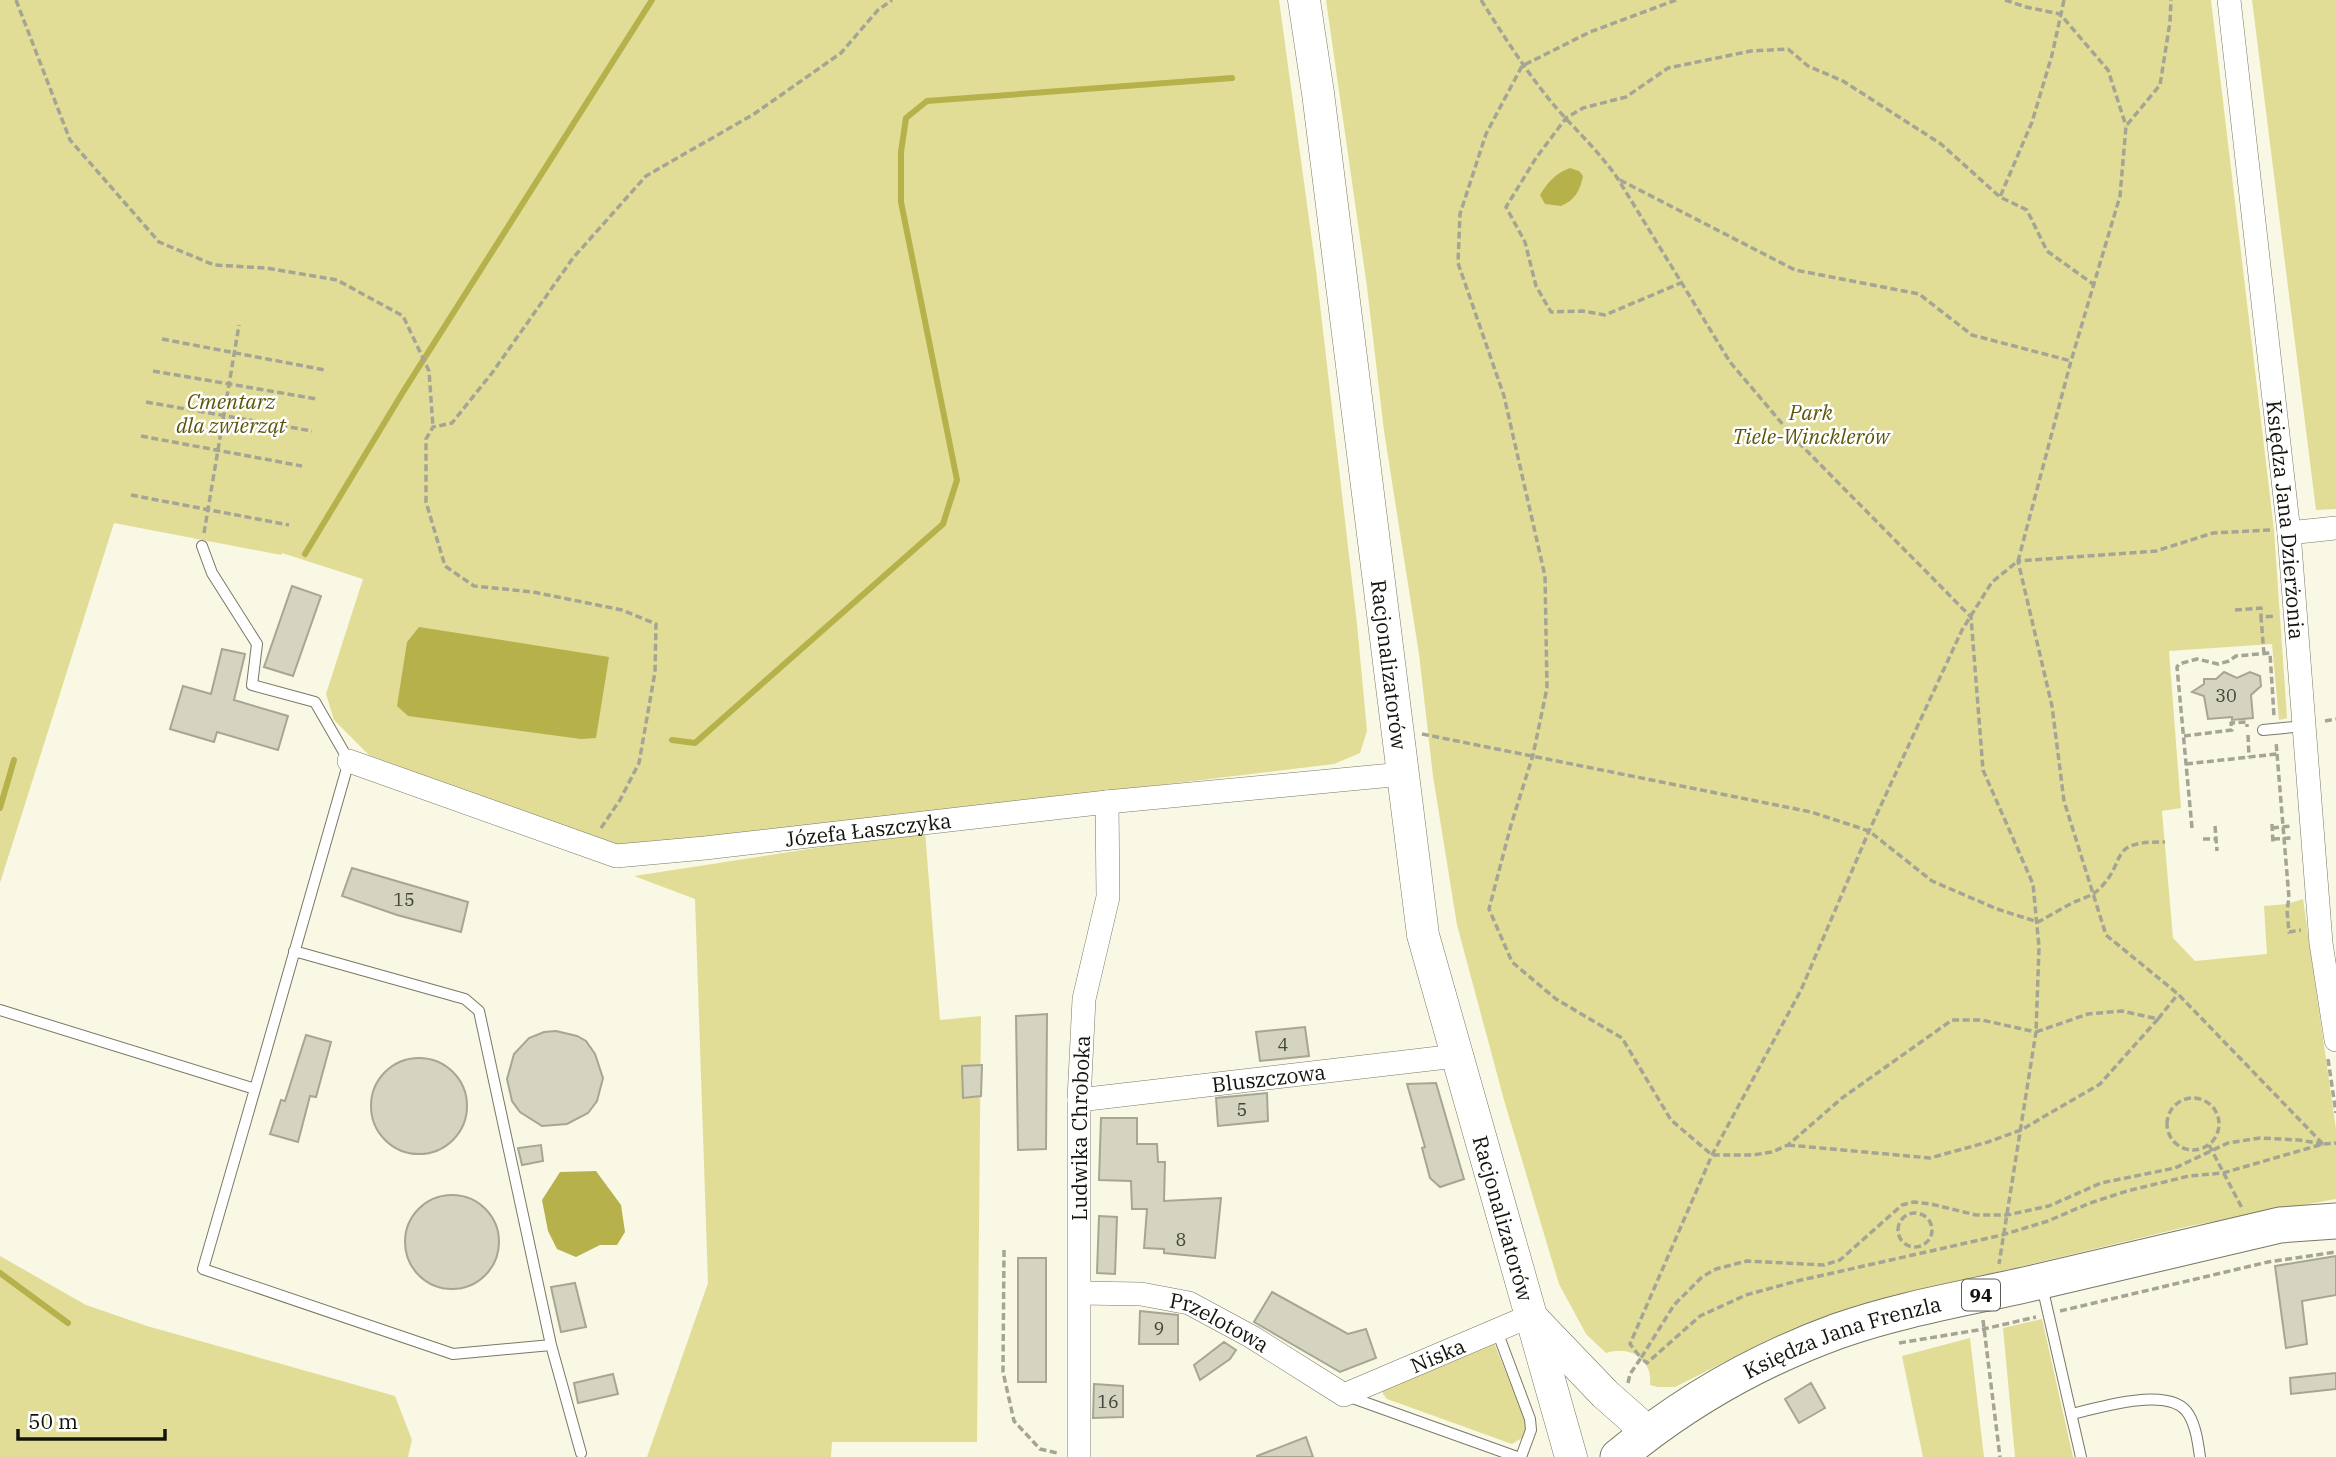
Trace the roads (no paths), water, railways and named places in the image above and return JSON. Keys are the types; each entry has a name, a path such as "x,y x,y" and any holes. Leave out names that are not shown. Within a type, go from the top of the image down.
{"main road":[{"name":"Księdza Jana Frenzla","path":"1618,1457 1648,1432 1734,1378 1799,1346 1872,1321 1981,1312 2044,1297 2280,1225 2336,1221"}],"street":[{"name":"Racjonalizatorów","path":"1304,0 1318,93 1423,935 1571,1457"},
{"name":"Księdza Jana Dzierżonia","path":"2229,0 2283,531 2312,724 2321,943 2336,1040"},
{"path":"2283,531 2336,528"},
{"name":"Józefa Łaszczyka","path":"349,761 616,856 1107,802 1403,774"},
{"name":"Ludwika Chroboka","path":"1071,1456 1080,1293 1080,1100 1084,999 1108,897 1107,802"},
{"name":"Bluszczowa","path":"1080,1100 1456,1056"},
{"name":"Przelotowa","path":"1080,1293 1141,1294 1189,1303 1252,1337 1344,1395"},
{"name":"Racjonalizatorów","path":"1531,1316 1648,1432"},
{"name":"Niska","path":"1344,1395 1531,1316"}],"lane":[{"path":"202,546 212,573 257,644 252,685 315,702 349,761 202,1269 453,1354 551,1345"},
{"path":"2263,730 2312,724"},
{"path":"294,951 465,999 480,1011 551,1345 581,1452"},
{"path":"0,1010 255,1089"},
{"path":"2044,1297 2081,1457"},
{"path":"1344,1395 1519,1457 1531,1430 1530,1419 1497,1331"},
{"path":"2071,1414 2146,1399 2165,1399 2179,1404 2189,1414 2200,1457"}],"waterway":[{"path":"305,554 403,392 652,0"},
{"path":"672,740 695,743 943,524 957,480 901,202 901,152 906,118 927,101 1232,78"},
{"path":"0,808 14,760"},
{"path":"0,1273 68,1323"}],"park label":[{"name":"Cmentarz dla zwierząt","path":"231,413"},
{"name":"Park Tiele-Wincklerów","path":"1811,424"}]}
